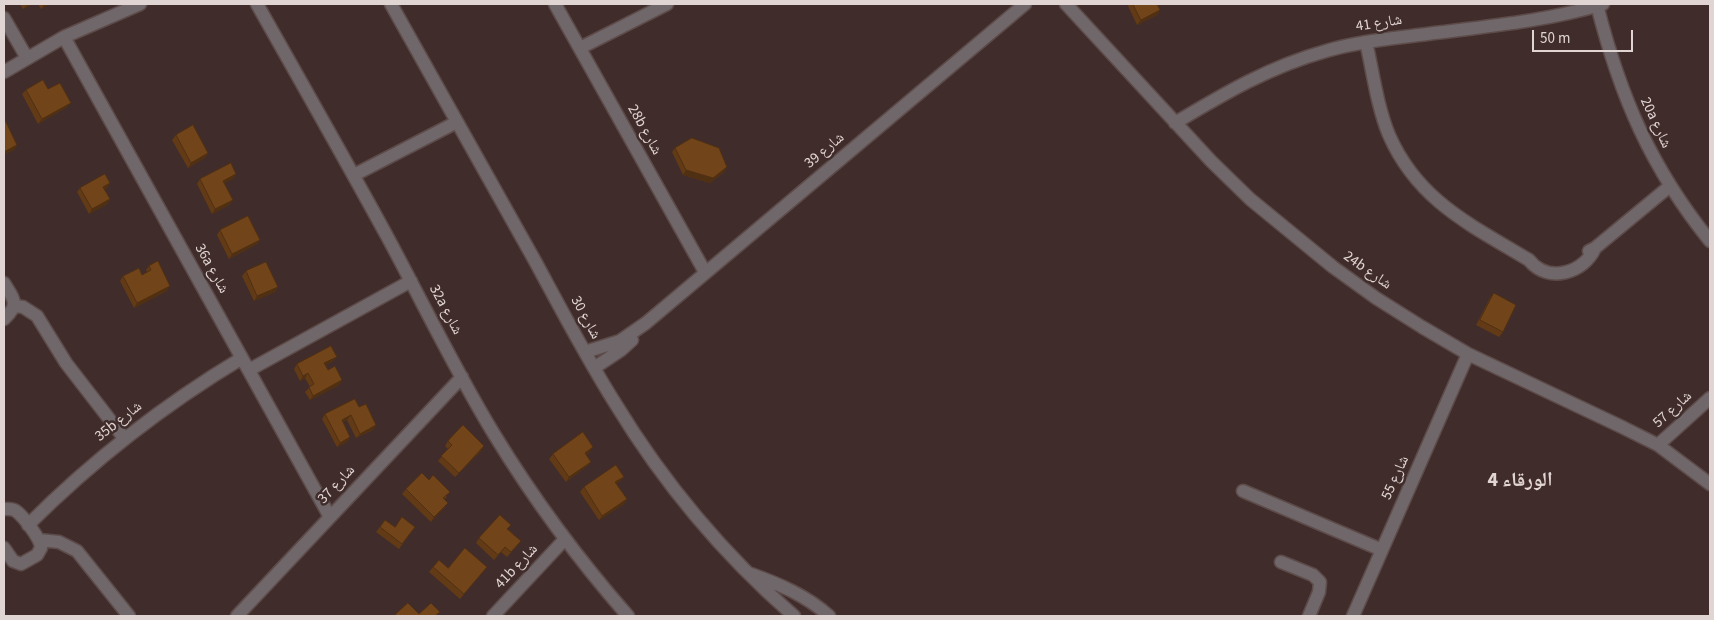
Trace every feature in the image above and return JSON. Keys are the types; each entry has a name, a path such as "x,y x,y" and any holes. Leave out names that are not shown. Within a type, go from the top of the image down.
{"street":[{"path":"4,72 64,37 140,4"},
{"name":"32a شارع","path":"257,4 354,175 462,377 499,441 565,539 595,579 628,616"},
{"name":"شارع 30","path":"391,4 594,368 634,432 690,509 748,574 794,616"},
{"name":"28b شارع","path":"555,4 705,272"},
{"path":"580,48 667,4"},
{"name":"شارع 39","path":"586,352 620,341 646,323 1025,4"},
{"name":"24b شارع","path":"1066,4 1211,161 1250,198 1326,262 1376,298 1468,354 1622,426 1658,446 1710,484"},
{"name":"شارع 41","path":"1175,123 1248,80 1286,63 1327,51 1366,42 1518,22 1600,5"},
{"name":"20a شارع","path":"1600,5 1607,44 1629,108 1650,152 1670,186 1710,240"},
{"path":"4,18 27,58"},
{"name":"36a شارع","path":"64,37 330,517"},
{"path":"1366,42 1381,111 1399,155 1412,175 1446,209 1529,260 1555,267 1576,261 1595,248 1670,186"},
{"path":"354,175 457,122"},
{"path":"249,370 411,281"},
{"path":"4,283 13,298 15,306 4,319"},
{"path":"15,306 24,307 37,316 66,363 124,438"},
{"name":"شارع 39","path":"594,368 628,344 646,323"},
{"name":"شارع 55","path":"1353,616 1468,354"},
{"name":"35b شارع","path":"28,525 74,480 124,438 181,396 242,358"},
{"name":"شارع 37","path":"237,616 462,377"},
{"name":"شارع 57","path":"1658,446 1710,398"},
{"path":"1243,491 1382,550"},
{"path":"4,509 11,509 16,512 40,540 41,548 40,552 25,563 17,564 4,548"},
{"name":"41b شارع","path":"493,616 565,539"},
{"path":"40,540 59,542 77,551 129,616"},
{"path":"1281,562 1313,575 1320,582 1320,592 1309,616"},
{"path":"748,574 774,582 799,594 829,616"}],"building":[{"path":"1133,4 1157,4 1160,10 1141,20"},
{"path":"43,80 48,89 60,83 71,103 42,119 26,90"},
{"path":"4,118 17,145 4,152"},
{"path":"193,125 208,153 191,163 176,135"},
{"path":"692,138 719,148 727,167 713,178 686,170 675,148"},
{"path":"231,163 236,174 223,181 233,200 215,209 200,179"},
{"path":"105,174 110,183 103,187 110,199 92,209 80,188"},
{"path":"248,216 260,240 232,254 220,230"},
{"path":"158,261 170,286 137,303 123,276 139,268 142,275 151,270 149,266"},
{"path":"266,262 278,287 257,296 246,271"},
{"path":"1494,293 1516,305 1503,332 1480,320"},
{"path":"331,346 337,357 324,363 328,370 335,366 342,380 313,396 309,387 314,384 308,373 303,376 297,364"},
{"path":"355,399 359,407 366,404 376,425 360,434 351,415 342,420 350,437 340,443 325,414"},
{"path":"463,425 484,446 459,473 441,456 452,445 448,441"},
{"path":"583,432 593,447 585,453 591,462 569,477 553,454"},
{"path":"616,465 624,477 615,482 627,499 602,516 584,487"},
{"path":"422,473 429,480 433,475 450,492 443,498 448,503 434,517 406,489"},
{"path":"500,515 511,525 507,529 521,541 511,552 505,547 498,555 479,538"},
{"path":"402,517 415,527 402,544 380,527 385,520 395,527"},
{"path":"465,548 487,567 464,594 433,567 439,560 448,568"},
{"path":"408,603 419,614 431,603 440,612 435,616 394,616"}],"district":[{"name":"الورقاء 4","path":"1520,482"}]}
